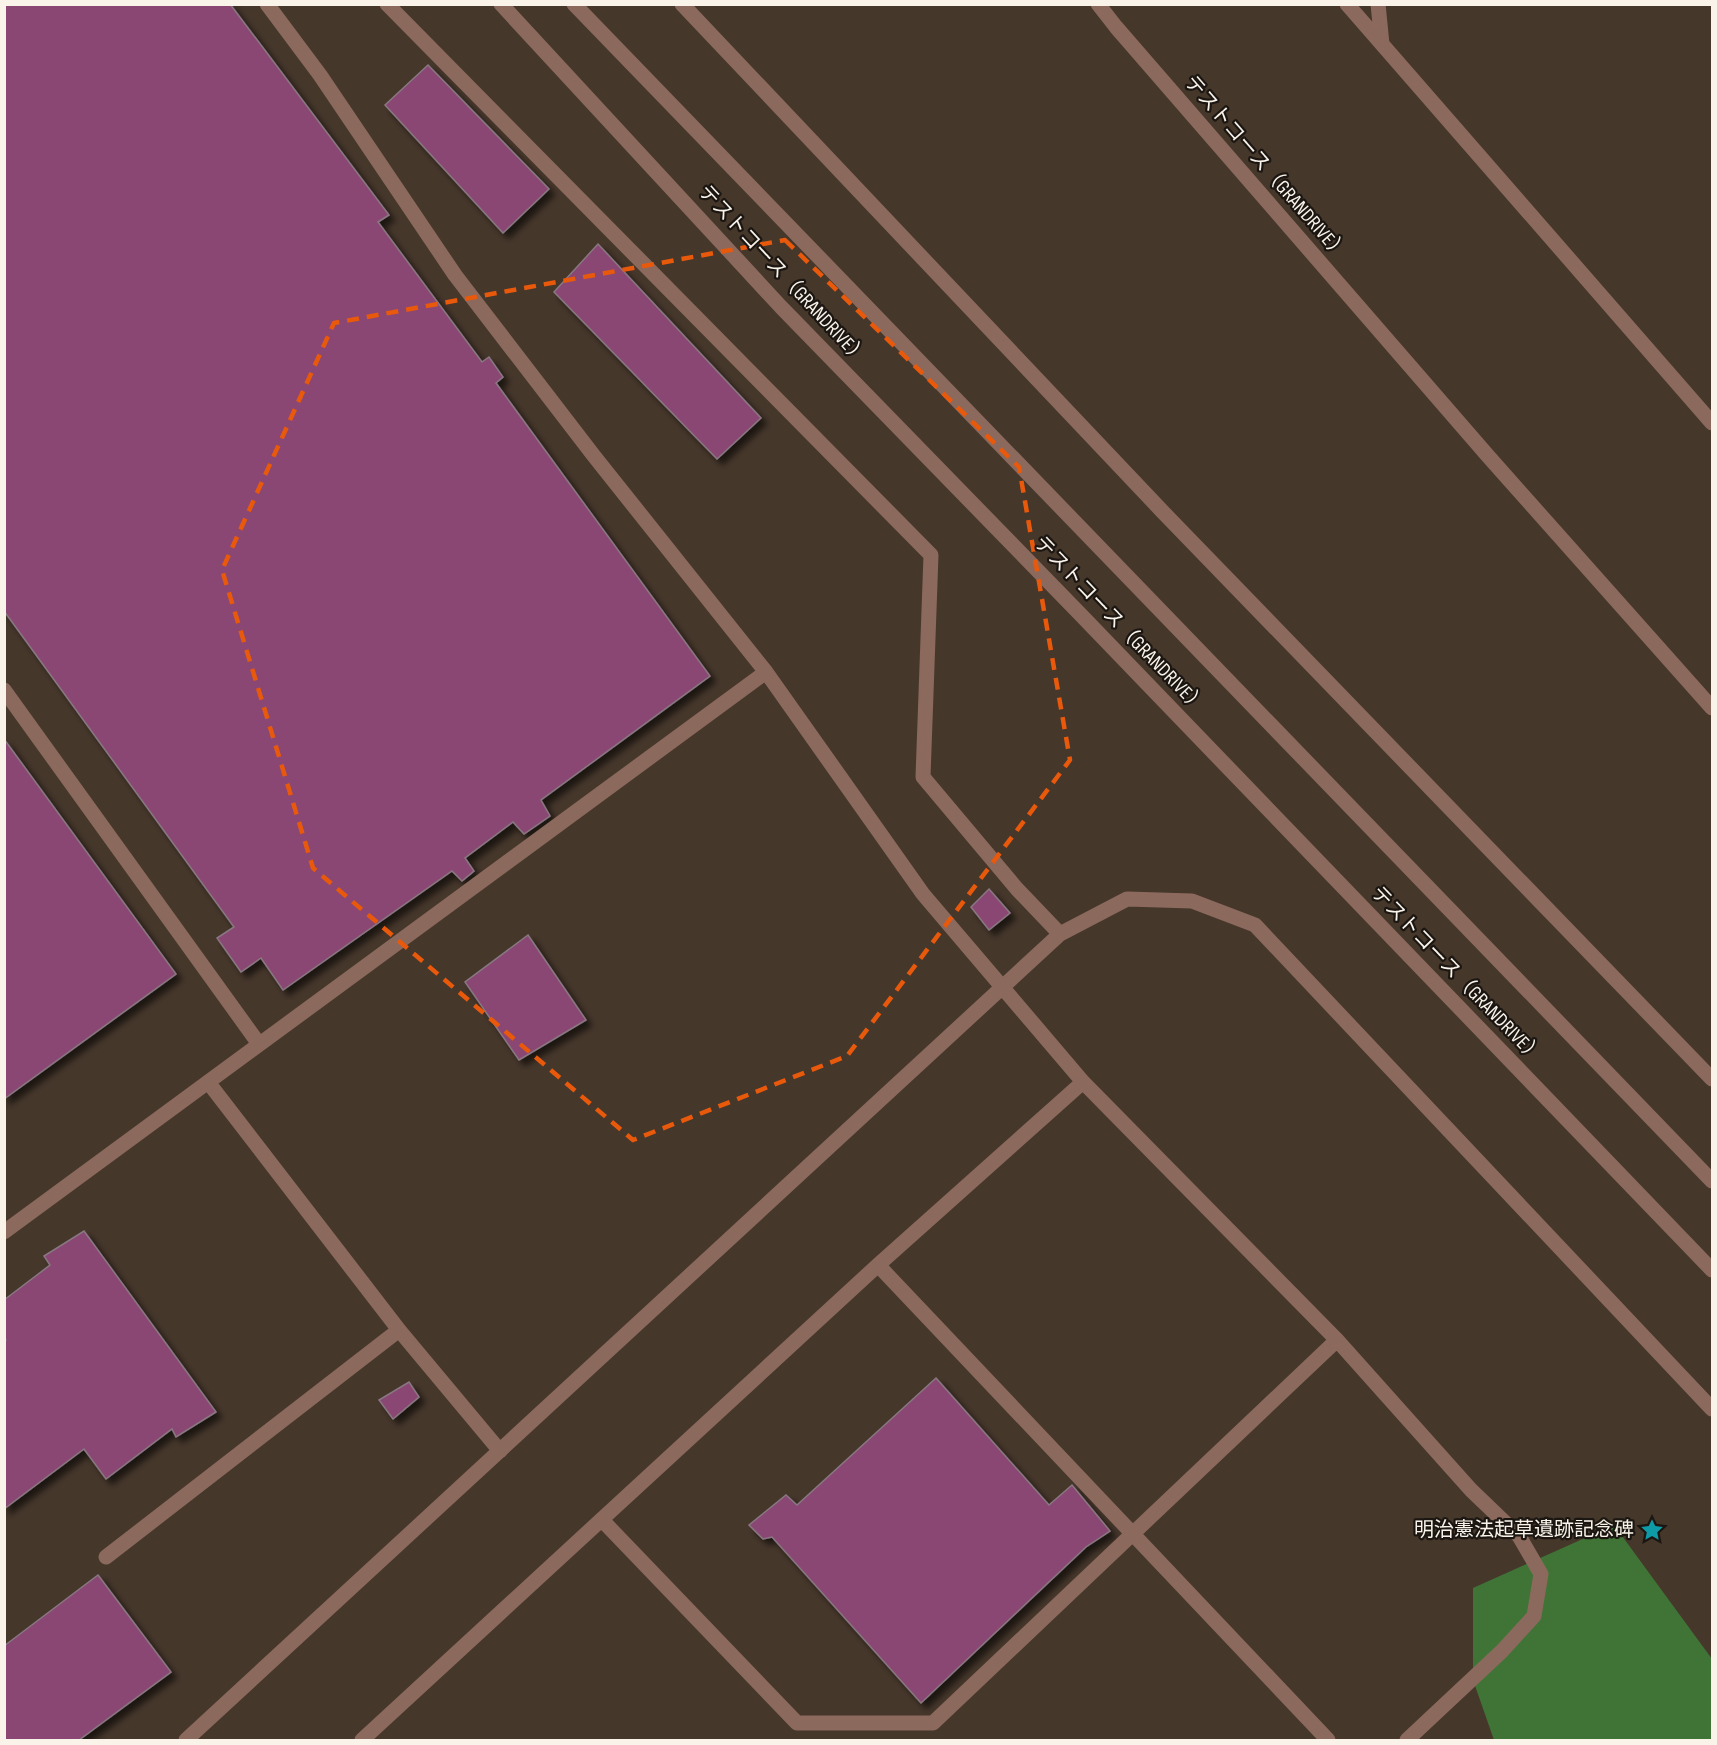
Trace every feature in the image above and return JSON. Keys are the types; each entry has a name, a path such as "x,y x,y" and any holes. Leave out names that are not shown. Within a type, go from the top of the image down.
{"street":[{"path":"267,4 320,75 455,275 594,456 766,672 923,894 1083,1082 1337,1340 1471,1490 1520,1536 1541,1574 1534,1616 1502,1652 1407,1740"},
{"path":"387,4 931,555 923,777 1017,889 1060,934"},
{"name":"テストコース（GRANDRIVE）","path":"501,4 781,307 1082,615 1713,1270"},
{"path":"574,4 1713,1181"},
{"path":"682,4 1161,510 1713,1079"},
{"name":"テストコース（GRANDRIVE）","path":"1098,4 1473,438 1713,708"},
{"path":"1347,4 1713,423"},
{"path":"1378,4 1382,44"},
{"path":"4,1232 766,672"},
{"path":"4,690 259,1044"},
{"path":"186,1740 1060,934 1127,899 1192,901 1255,925 1713,1409"},
{"path":"208,1082 399,1330 500,1451"},
{"path":"362,1740 878,1265 1083,1082"},
{"path":"878,1265 1328,1740"},
{"path":"106,1557 399,1330"},
{"path":"602,1520 796,1723 933,1723 1337,1340"}],"highlighted area":[{"path":"785,240 1019,467 1070,760 847,1056 633,1140 313,868 222,570 334,323"}],"shaded area":[{"path":"5,5 1712,5 1712,1740 5,1740"}],"green space":[{"path":"1614,1525 1712,1659 1712,1740 1494,1740 1473,1680 1473,1588"}],"building":[{"path":"4,4 230,4 389,215 378,222 482,362 489,357 503,377 496,383 710,676 541,800 550,816 524,834 513,822 465,858 474,871 462,881 452,871 283,990 261,958 241,972 217,938 234,927 4,611"},
{"path":"428,65 549,189 503,233 385,105"},
{"path":"598,244 761,418 717,459 554,292"},
{"path":"4,739 176,974 4,1099"},
{"path":"989,889 1010,913 989,930 971,907"},
{"path":"528,935 586,1020 519,1060 465,982"},
{"path":"84,1231 216,1412 176,1437 172,1429 106,1479 84,1449 4,1509 4,1342 6,1340 4,1338 4,1300 50,1265 44,1256"},
{"path":"936,1378 1049,1505 1072,1485 1110,1531 1086,1547 921,1703 772,1537 763,1539 749,1525 786,1495 797,1505"},
{"path":"409,1382 419,1397 393,1419 379,1400"},
{"path":"98,1575 171,1672 79,1740 4,1740 4,1646"}],"place":[{"name":"明治憲法起草遺跡記念碑","path":"1652,1530"}]}
